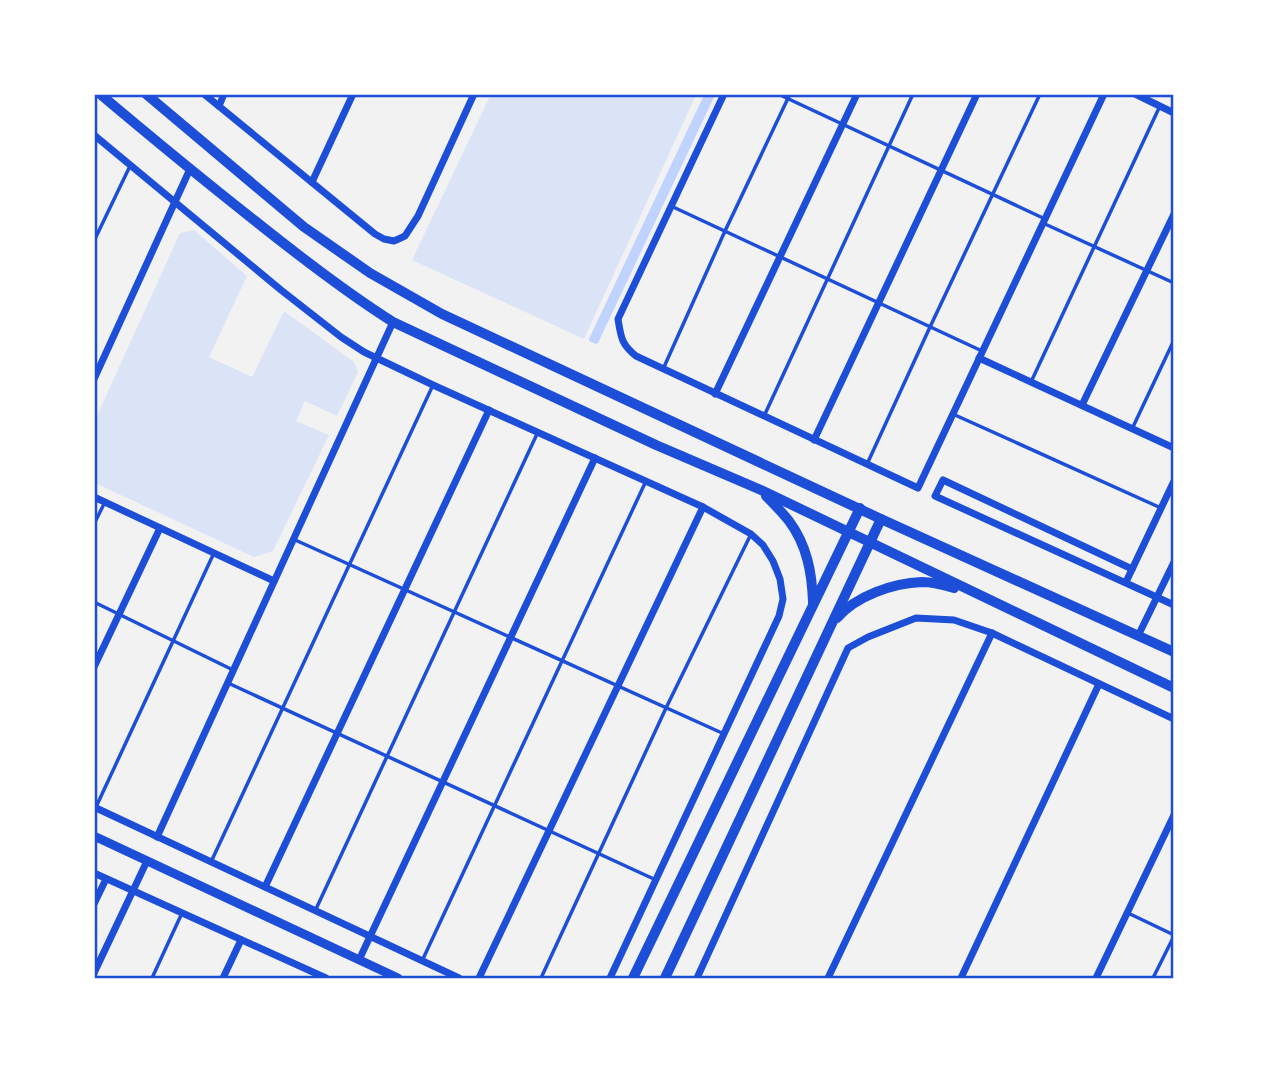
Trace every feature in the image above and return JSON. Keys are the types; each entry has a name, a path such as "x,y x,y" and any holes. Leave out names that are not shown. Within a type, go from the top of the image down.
{"main road":[{"path":"100,94 320,272 393,322 656,446 849,531 1174,688"},
{"path":"146,94 303,227 342,255 442,314 1174,652"},
{"path":"761,490 790,521 800,538 810,566 813,605"},
{"path":"633,978 860,508"},
{"path":"665,978 881,519"},
{"path":"831,624 841,612 859,601 901,585 922,582 940,584 981,595"}],"street":[{"path":"204,94 375,234 394,241 405,236 411,229 474,94"},
{"path":"219,106 224,94"},
{"path":"312,182 353,94"},
{"path":"724,94 618,319 622,341 636,356 918,488 1104,94"},
{"path":"716,394 857,94"},
{"path":"814,440 977,94"},
{"path":"1135,94 1174,113"},
{"path":"94,135 313,316 376,359 703,507 751,534 774,561 783,599 779,616 610,978"},
{"path":"94,379 190,169"},
{"path":"1082,405 1174,214"},
{"path":"158,837 393,322"},
{"path":"981,355 1031,382 1174,448"},
{"path":"265,887 489,410"},
{"path":"359,960 595,458"},
{"path":"1132,569 943,480 935,496 1174,605"},
{"path":"1126,582 1174,481"},
{"path":"94,497 274,581"},
{"path":"479,978 703,507"},
{"path":"94,667 160,528"},
{"path":"1139,636 1174,562"},
{"path":"697,978 848,648 868,637 916,618 954,620 992,633 1174,719"},
{"path":"828,978 992,633"},
{"path":"961,978 1099,684"},
{"path":"95,807 459,978"},
{"path":"1096,978 1174,815"},
{"path":"94,836 398,978"},
{"path":"94,973 147,860"},
{"path":"94,873 326,978"},
{"path":"94,904 106,878"},
{"path":"223,978 242,940"}],"lane":[{"path":"778,94 1174,283"},
{"path":"764,416 913,94"},
{"path":"867,464 1040,94"},
{"path":"663,369 789,97"},
{"path":"1031,382 1160,106"},
{"path":"94,241 131,164"},
{"path":"671,205 930,327 981,355"},
{"path":"1132,429 1174,340"},
{"path":"211,862 433,385"},
{"path":"953,414 1161,508"},
{"path":"315,911 538,432"},
{"path":"422,961 646,481"},
{"path":"94,524 105,502"},
{"path":"541,978 666,708 751,534"},
{"path":"293,539 724,734"},
{"path":"95,807 214,553"},
{"path":"94,602 233,670"},
{"path":"228,683 656,880"},
{"path":"152,978 182,913"},
{"path":"1127,913 1174,935 1153,978"}],"shaded area":[{"path":"491,94 696,95 584,339 412,260"},
{"path":"194,230 247,276 209,357 252,377 284,311 354,362 358,372 337,416 305,401 296,421 329,435 273,551 254,557 95,483 95,420 180,233"}],"water":[{"path":"704,95 715,95 598,343 589,341 589,339"}]}
